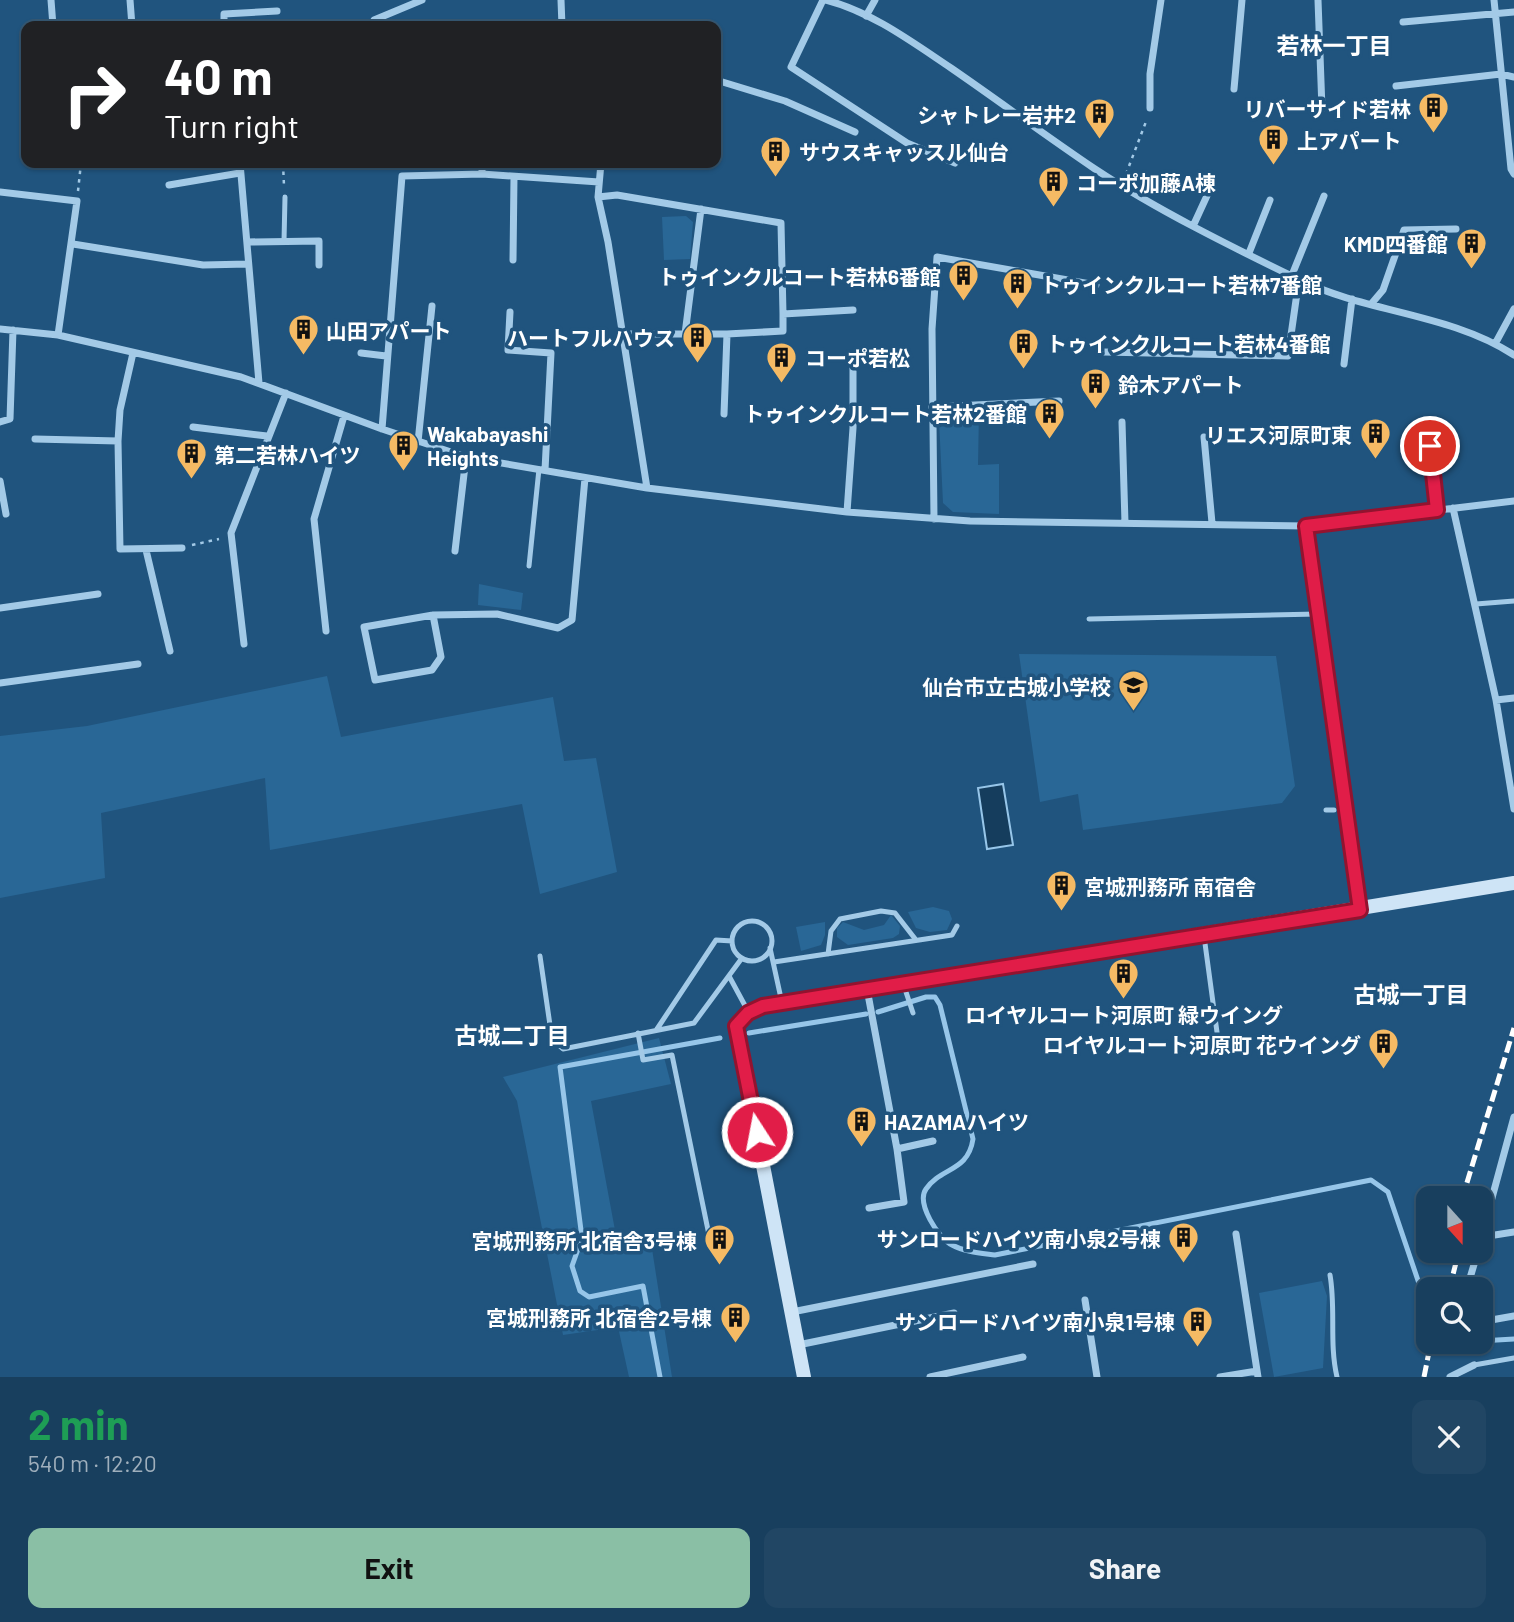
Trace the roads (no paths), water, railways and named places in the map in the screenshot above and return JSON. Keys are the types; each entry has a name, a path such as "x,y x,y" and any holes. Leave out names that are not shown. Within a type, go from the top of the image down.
{"street":[{"path":"51,0 53,21"},
{"path":"130,0 132,21"},
{"path":"374,21 422,0"},
{"path":"561,0 562,21"},
{"path":"955,163 907,143 791,68 824,0 866,16 906,38 1121,184 1295,277 1352,299 1476,333 1514,355"},
{"path":"866,16 875,0"},
{"path":"1150,108 1150,74 1161,0"},
{"path":"1234,89 1242,0"},
{"path":"1318,0 1322,109"},
{"path":"1494,0 1514,174"},
{"path":"223,21 224,15 276,11"},
{"path":"1403,22 1514,12"},
{"path":"1396,86 1501,74 1514,77"},
{"path":"721,81 785,102 855,132"},
{"path":"240,168 259,383"},
{"path":"482,168 482,174"},
{"path":"600,168 598,197 608,242 647,488"},
{"path":"169,185 240,173"},
{"path":"382,429 402,176 482,174 599,182"},
{"path":"513,260 514,177"},
{"path":"1194,224 1211,187"},
{"path":"0,192 77,201 58,335"},
{"path":"598,197 617,195 781,223 783,331 622,334"},
{"path":"1104,352 1288,356 1295,277 1324,197"},
{"path":"1249,253 1270,200"},
{"path":"685,334 701,209"},
{"path":"1372,303 1383,290 1404,230 1456,229"},
{"path":"247,242 319,241 319,265"},
{"path":"73,244 203,265 247,264"},
{"path":"934,519 932,329 937,257 1096,285"},
{"path":"1344,364 1352,299"},
{"path":"418,442 432,306"},
{"path":"1495,344 1514,309"},
{"path":"783,314 853,310"},
{"path":"510,312 508,350 551,353 542,469"},
{"path":"0,329 58,335 259,383 344,416 466,457 647,488 846,512 934,519 1306,526 1514,501"},
{"path":"0,422 10,419 13,330"},
{"path":"724,414 727,334"},
{"path":"134,353 120,410 117,441 120,549 182,548"},
{"path":"361,353 386,356"},
{"path":"846,512 853,429 853,363"},
{"path":"244,644 231,533 286,393"},
{"path":"932,407 1059,401"},
{"path":"326,631 314,519 344,416"},
{"path":"1122,422 1125,523"},
{"path":"1428,424 1437,510"},
{"path":"193,427 267,436"},
{"path":"1204,437 1212,523"},
{"path":"35,439 117,441"},
{"path":"455,551 466,457"},
{"path":"433,615 441,657 432,670 375,680 364,627 433,615 497,614 558,628 572,620 585,478"},
{"path":"0,481 6,514"},
{"path":"1453,508 1496,700 1514,809"},
{"path":"1306,526 1360,910"},
{"path":"146,550 170,651"},
{"path":"0,608 98,594"},
{"path":"0,683 138,664"},
{"path":"1496,700 1514,698"},
{"path":"804,1377 736,1026 748,1013 782,1003 1514,883"},
{"path":"867,989 897,1149 904,1202 869,1208"},
{"path":"1493,1190 1514,1117"},
{"path":"897,1149 933,1141"},
{"path":"1503,1149 1514,1147"},
{"path":"1493,1237 1514,1232"},
{"path":"1220,1377 1258,1374 1236,1234"},
{"path":"792,1312 1033,1264"},
{"path":"1086,1300 1097,1377"},
{"path":"798,1345 954,1313"},
{"path":"1493,1320 1514,1316"},
{"path":"930,1377 1023,1357"},
{"path":"1455,1376 1474,1365"}],"lane":[{"path":"284,241 285,197"},
{"path":"529,566 542,469"},
{"path":"1476,604 1514,601"},
{"path":"1089,619 1318,614"},
{"path":"1326,810 1334,810"},
{"path":"828,954 831,931 840,919 881,911 895,913 916,940"},
{"path":"742,958 732,941 736,929 753,921 769,930 770,948 782,1003"},
{"path":"774,962 952,935 957,926"},
{"path":"1204,933 1219,1047"},
{"path":"657,1029 716,940 732,941"},
{"path":"742,958 755,960 770,948"},
{"path":"540,956 552,1039 563,1049 694,1023 742,958"},
{"path":"729,976 748,1013"},
{"path":"903,983 912,1011"},
{"path":"638,1033 643,1060 672,1055 709,1235"},
{"path":"1330,1275 1333,1292 1331,1337 1337,1377"},
{"path":"1474,1365 1514,1358"}],"waterway":[{"path":"878,1012 926,997 935,997 940,1005 973,1139 966,1158 932,1182 924,1195 930,1220 952,1245 967,1251 995,1255 1371,1180 1388,1192 1417,1277"},
{"path":"749,1033 866,1014"},
{"path":"660,1377 643,1286 589,1297 580,1291 572,1266 582,1238 560,1067 720,1038"},
{"path":"1493,1340 1514,1339"}],"railway":[{"path":"1466,1186 1514,1028"},
{"path":"1452,1277 1456,1264"},
{"path":"1424,1377 1429,1354"}],"place":[{"name":"リバーサイド若林","path":"1434,135"},
{"name":"シャトレー岩井2","path":"1099,141"},
{"name":"上アパート","path":"1274,167"},
{"name":"サウスキャッスル仙台","path":"776,178"},
{"name":"コーポ加藤A棟","path":"1053,209"},
{"name":"KMD四番館","path":"1471,270"},
{"name":"トゥインクルコート若林6番館","path":"964,303"},
{"name":"トゥインクルコート若林7番館","path":"1017,311"},
{"name":"山田アパート","path":"303,357"},
{"name":"ハートフルハウス","path":"698,364"},
{"name":"トゥインクルコート若林4番館","path":"1023,370"},
{"name":"コーポ若松","path":"782,384"},
{"name":"鈴木アパート","path":"1095,411"},
{"name":"トゥインクルコート若林2番館","path":"1050,440"},
{"name":"リエス河原町東","path":"1375,461"},
{"name":"Wakabayashi Heights","path":"404,472"},
{"name":"第二若林ハイツ","path":"191,481"},
{"name":"仙台市立古城小学校","path":"1134,713"},
{"name":"宮城刑務所 南宿舎","path":"1061,913"},
{"name":"ロイヤルコート河原町 緑ウイング","path":"1124,1001"},
{"name":"ロイヤルコート河原町 花ウイング","path":"1384,1071"},
{"name":"HAZAMAハイツ","path":"861,1148"},
{"name":"サンロードハイツ南小泉2号棟","path":"1184,1265"},
{"name":"宮城刑務所 北宿舎3号棟","path":"720,1267"},
{"name":"宮城刑務所 北宿舎2号棟","path":"735,1344"},
{"name":"サンロードハイツ南小泉1号棟","path":"1198,1348"}],"district":[{"name":"若林一丁目","path":"1334,45"},
{"name":"古城一丁目","path":"1411,994"},
{"name":"古城二丁目","path":"512,1035"}]}
